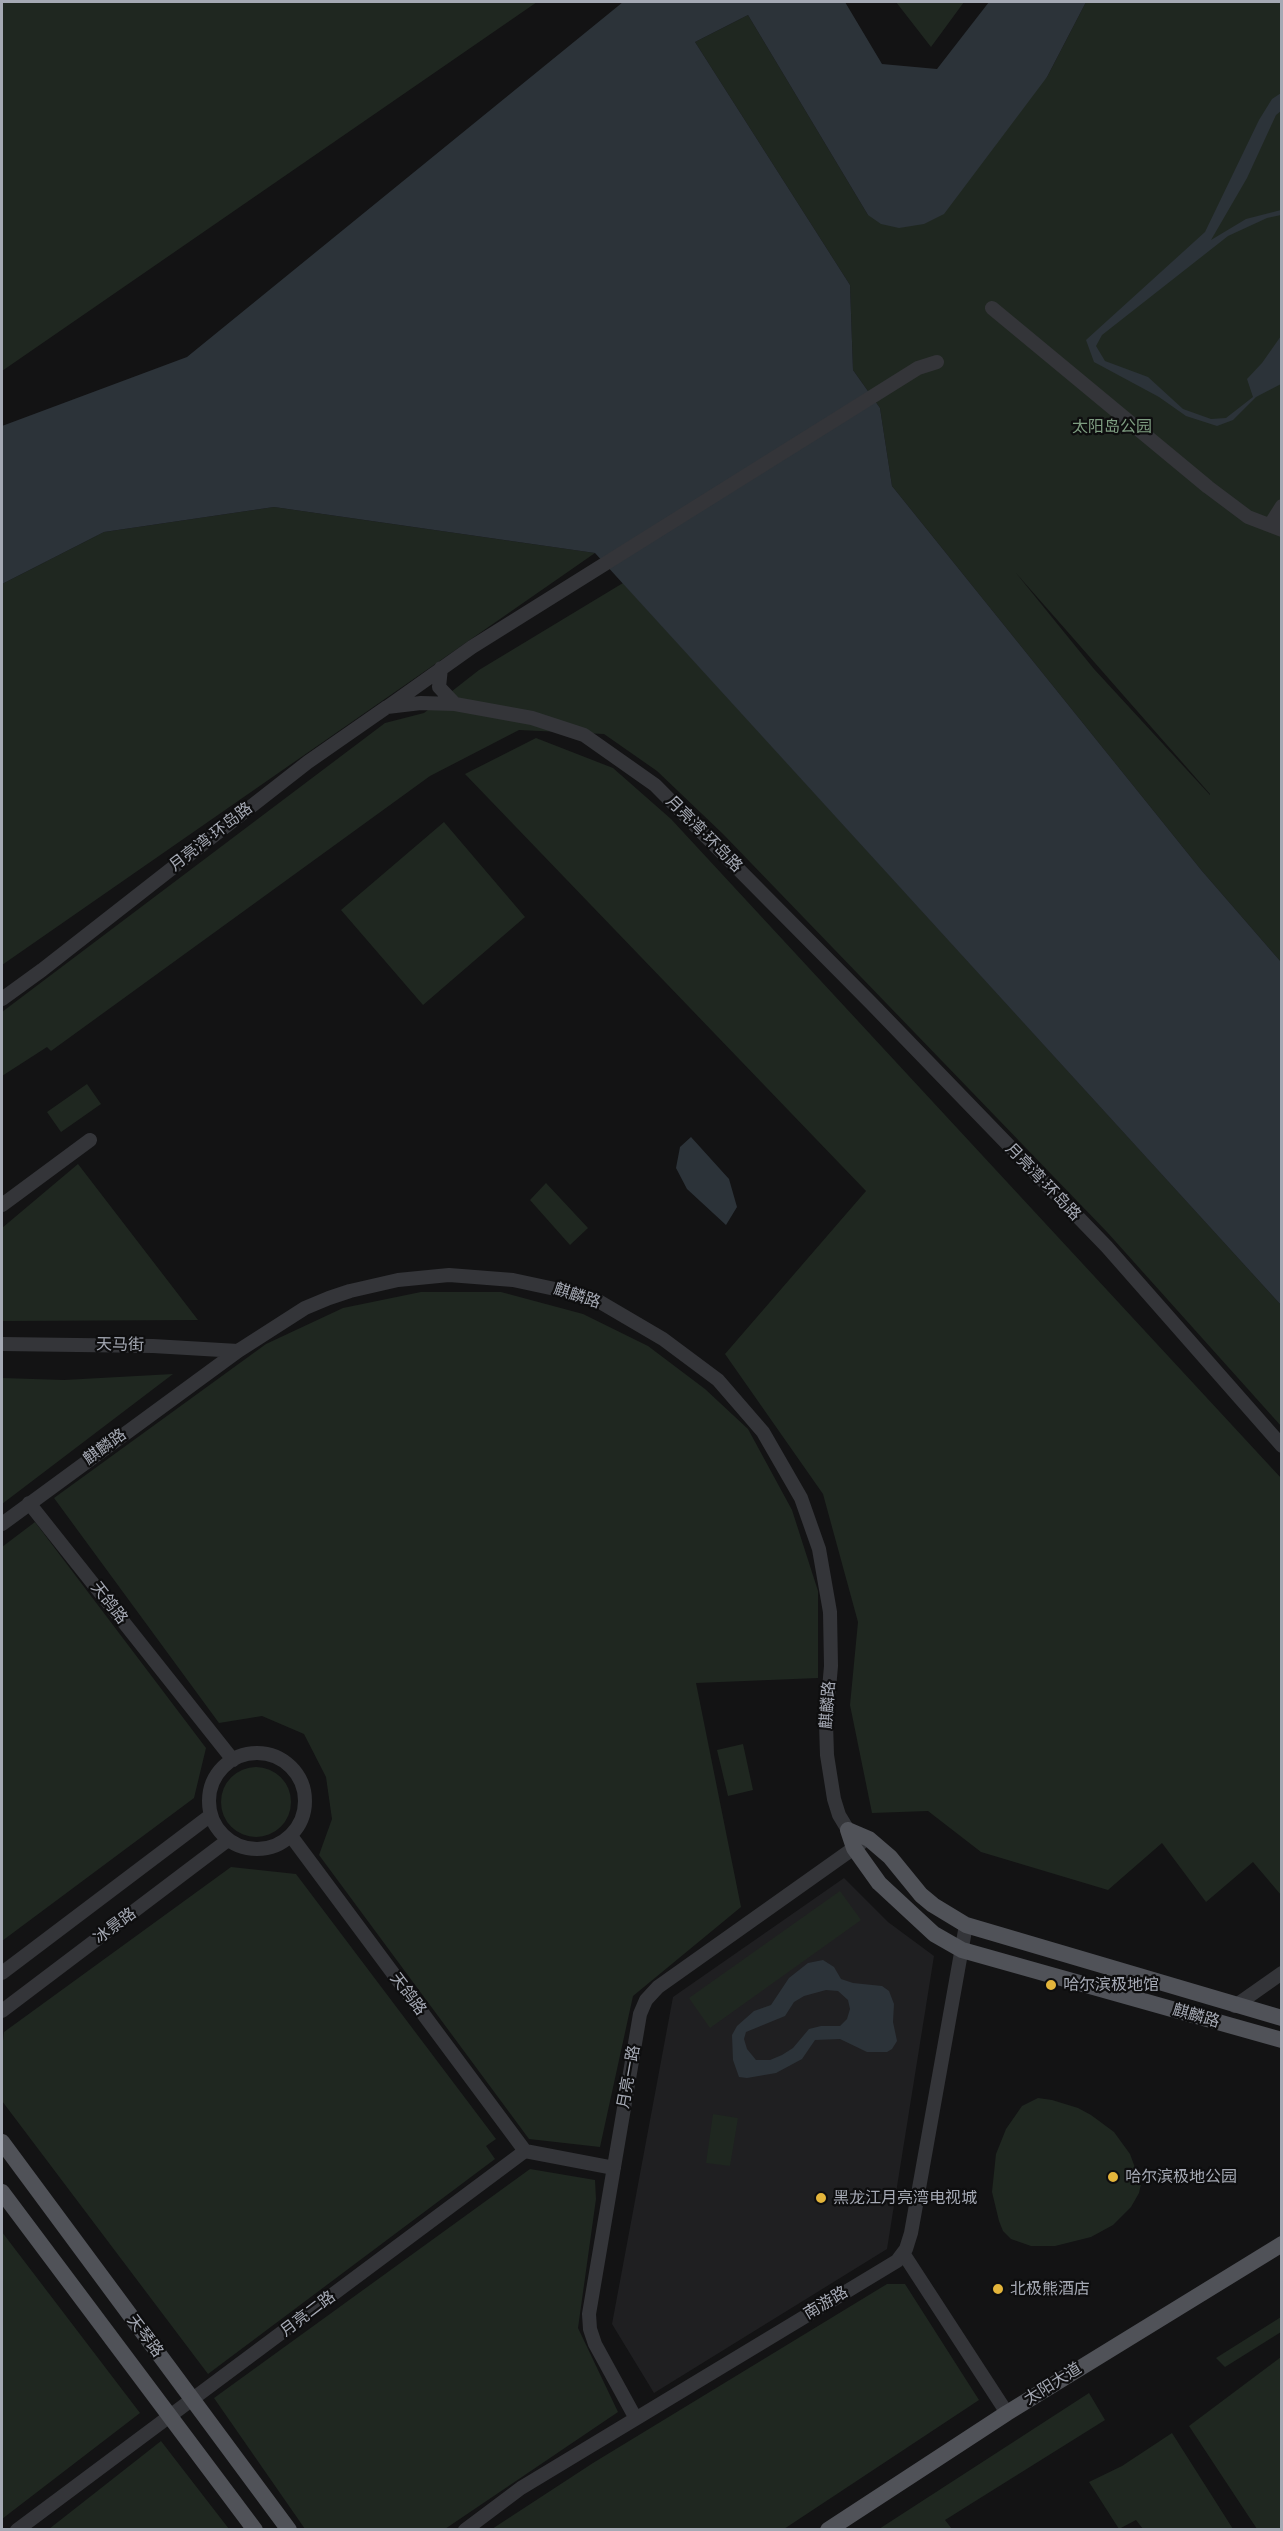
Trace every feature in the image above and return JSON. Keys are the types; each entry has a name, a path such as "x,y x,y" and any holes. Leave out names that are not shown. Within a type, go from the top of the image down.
{"main road":[{"name":"麒麟路","path":"848,1830 869,1839 890,1857 927,1900 947,1915 966,1925 1281,2018"},
{"name":"麒麟路","path":"848,1830 854,1848 896,1901 934,1934 962,1950 1281,2040"},
{"name":"天琴路","path":"2,2142 289,2529"},
{"name":"天琴路","path":"2,2192 255,2529"},
{"name":"太阳大道","path":"828,2529 1007,2413 1281,2244"}],"street":[{"path":"992,308 1208,487 1248,517 1276,528 1281,506"},
{"path":"387,707 472,647 918,368 937,362"},
{"path":"441,668 439,687 455,704"},
{"name":"月亮湾·环岛路","path":"2,999 308,762 387,707 421,703 455,704 532,718 584,735 655,785 872,1004 1107,1247 1281,1446"},
{"path":"2,1205 90,1140"},
{"name":"麒麟路","path":"2,1524 238,1351 305,1308 350,1291 398,1280 458,1276 513,1280 542,1285 600,1302 642,1325 691,1359 734,1397 763,1432 790,1477 810,1521 823,1569 830,1612 831,1666 826,1723 827,1755 834,1799 839,1815 848,1830"},
{"name":"天马街","path":"2,1344 153,1346 238,1351"},
{"name":"天鸽路","path":"29,1503 233,1760"},
{"path":"248,1754 263,1754 278,1758 296,1773 305,1794 305,1809 300,1824 291,1836 279,1844 267,1849 253,1850 228,1840 217,1829 211,1815 209,1799 212,1784 220,1770 233,1760 248,1754"},
{"name":"冰景路","path":"2,1973 211,1815"},
{"name":"天鸽路","path":"291,1836 525,2151"},
{"name":"月亮一路","path":"635,2417 595,2344 590,2329 591,2301 640,2014 646,2000 658,1986 869,1839"},
{"name":"冰景路","path":"2,2011 228,1840"},
{"path":"966,1925 911,2232 903,2253 1007,2413"},
{"path":"1235,2006 1281,1972"},
{"path":"525,2151 614,2168"},
{"name":"月亮二路","path":"17,2529 171,2417 525,2151"},
{"name":"南游路","path":"465,2529 521,2488 635,2417 897,2261 903,2253"}],"shaded area":[{"path":"623,2 845,2 882,64 937,69 989,2 1086,2 1047,77 944,214 924,224 899,228 881,224 868,215 748,15 695,42 850,285 853,370 880,408 892,486 1202,871 1281,962 1281,1305 595,553 274,507 104,532 2,584 2,426 187,357"},
{"path":"1281,93 1281,111 1276,115 1247,178 1211,240 1246,219 1281,210 1281,215 1267,218 1228,236 1102,335 1096,346 1105,361 1148,377 1183,409 1211,419 1226,418 1253,397 1247,379 1262,363 1281,336 1281,384 1256,397 1233,420 1217,426 1186,416 1159,397 1094,362 1086,340 1205,232 1259,120 1272,99"},
{"path":"691,1137 729,1179 737,1207 726,1225 687,1189 676,1168 680,1147"},
{"path":"844,1878 888,1922 934,1956 887,2249 654,2393 612,2324 673,1997"},
{"path":"823,1960 834,1967 841,1979 853,1983 882,1986 889,1991 894,2004 893,2022 897,2041 887,2052 867,2052 840,2039 815,2040 802,2059 776,2073 747,2078 739,2077 733,2060 732,2035 737,2026 754,2011 771,2005 789,1978 808,1963","holes":["826,1990 838,1991 848,2000 850,2009 847,2019 840,2026 821,2026 809,2029 793,2048 770,2060 756,2060 747,2049 744,2039 746,2032 785,2016 794,2002 804,1996"]}],"green space":[{"path":"2,2 537,2 2,371"},
{"path":"896,2 964,2 931,47"},
{"name":"太阳岛公园","path":"1086,2 1281,2 1281,962 1202,871 892,486 880,408 853,370 850,285 695,42 748,15 868,215 1047,77","holes":["1016,573 1210,794 1094,669"]},
{"path":"274,507 595,553 2,965 2,584 104,532"},
{"path":"623,583 1281,1305 1281,1426 1107,1232 723,834 657,771 604,734 519,730 430,776 51,1051 47,1047 2,1076 2,1012 385,723 424,713 479,670"},
{"path":"536,738 613,768 671,819 1281,1478 1281,1895 1253,1862 1206,1902 1162,1843 1108,1890 981,1852 928,1811 872,1813 850,1705 858,1622 823,1494 725,1354 866,1191 465,774"},
{"path":"444,822 525,917 423,1005 341,910"},
{"path":"87,1084 101,1104 61,1132 47,1112"},
{"path":"78,1164 198,1320 2,1321 2,1228"},
{"path":"546,1183 588,1228 570,1245 530,1200"},
{"path":"421,1292 501,1292 583,1314 648,1346 705,1389 748,1429 792,1510 818,1591 818,1678 696,1683 741,1907 633,1996 600,2147 529,2139 319,1855 332,1819 326,1777 304,1734 262,1716 219,1723 54,1498 266,1344 343,1308"},
{"path":"173,1374 2,1504 2,1378 64,1380"},
{"path":"35,1522 206,1748 194,1798 2,1941 2,1547"},
{"path":"743,1744 753,1790 728,1796 717,1750"},
{"path":"256,1767 275,1773 285,1783 291,1802 285,1821 275,1831 256,1837 237,1831 227,1821 221,1802 227,1783 237,1773"},
{"path":"231,1867 296,1874 496,2139 486,2146 495,2159 208,2374 2,2101 2,2049 4,2032"},
{"path":"840,1891 861,1920 710,2028 689,1998"},
{"path":"1038,2098 1078,2108 1114,2132 1130,2154 1141,2184 1131,2207 1113,2225 1091,2237 1055,2246 1031,2246 1011,2239 1003,2231 992,2192 996,2154 1006,2129 1022,2106"},
{"path":"713,2114 738,2118 730,2166 706,2163"},
{"path":"530,2169 595,2180 596,2199 578,2328 618,2412 445,2529 305,2529 214,2398"},
{"path":"2,2232 140,2413 2,2519"},
{"path":"887,2284 905,2284 979,2400 784,2529 492,2529 593,2463"},
{"path":"1281,2317 1281,2332 1225,2367 1216,2358"},
{"path":"1281,2357 1281,2529 1257,2529 1189,2426"},
{"path":"1089,2393 1105,2420 945,2520 952,2529 879,2529"},
{"path":"1172,2433 1233,2529 1143,2529 1136,2520 1119,2529 1089,2482 1122,2466"},
{"path":"161,2441 229,2529 49,2529"}],"place":[{"name":"哈尔滨极地馆","path":"1051,1985"},
{"name":"哈尔滨极地公园","path":"1113,2177"},
{"name":"黑龙江月亮湾电视城","path":"821,2198"},
{"name":"北极熊酒店","path":"998,2289"}]}
